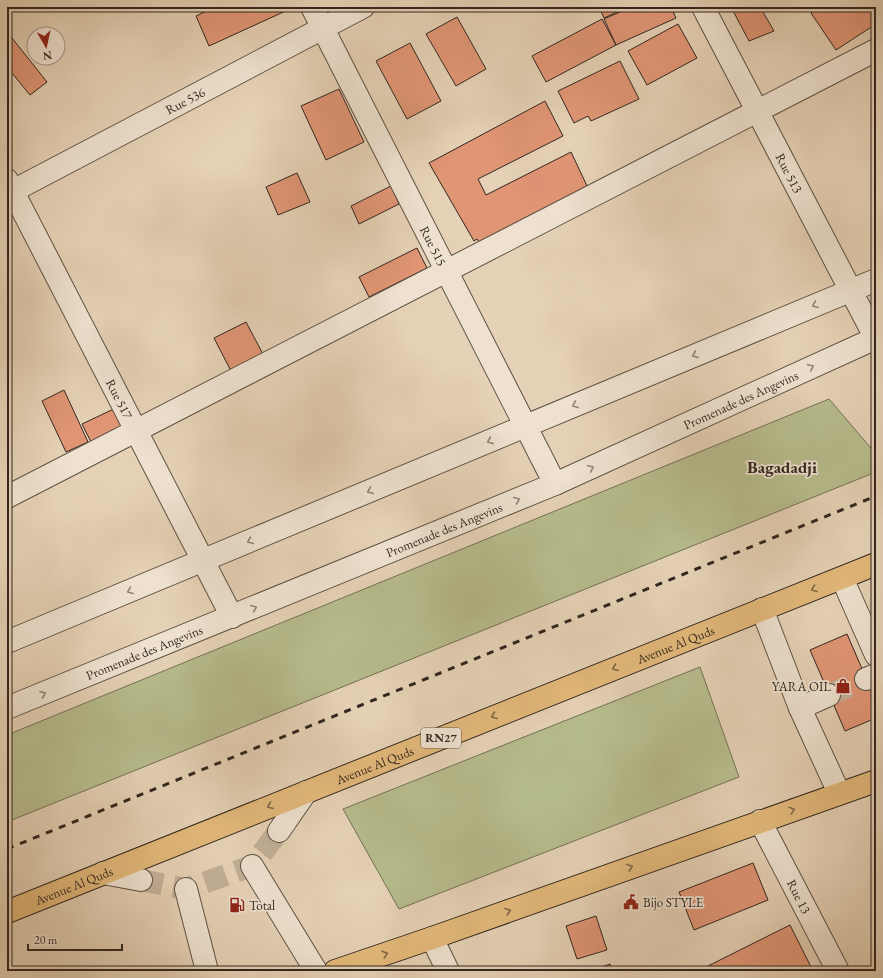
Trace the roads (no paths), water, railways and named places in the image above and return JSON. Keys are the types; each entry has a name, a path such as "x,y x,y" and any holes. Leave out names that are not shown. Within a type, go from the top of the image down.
{"main road":[{"name":"Avenue Al Quds","path":"7,912 876,564"},
{"path":"335,971 876,781"}],"street":[{"name":"Rue 515","path":"312,7 555,484"},
{"name":"Rue 536","path":"9,188 363,7"},
{"name":"Rue 513","path":"703,7 876,338"},
{"path":"7,497 876,50"},
{"name":"Rue 517","path":"9,188 232,617"},
{"path":"7,642 876,280"},
{"name":"Promenade des Angevins","path":"7,708 555,484 876,338"},
{"path":"842,578 876,655"},
{"path":"762,609 800,708 839,793"},
{"path":"800,708 829,695"},
{"path":"279,831 306,792"},
{"name":"Rue 13","path":"760,821 838,971"},
{"path":"252,866 316,971"},
{"path":"103,873 141,880"},
{"path":"186,889 207,971"},
{"path":"432,938 448,971"}],"tunnel":[{"path":"829,695 866,679"},
{"path":"141,880 186,889 252,866 279,831"}],"railway":[{"path":"7,849 876,496"}],"place":[{"name":"YARA OIL","path":"843,686"},
{"name":"Bijo STYLE","path":"631,902"},
{"name":"Total","path":"237,905"}],"district":[{"name":"Bagadadji","path":"782,467"}]}
